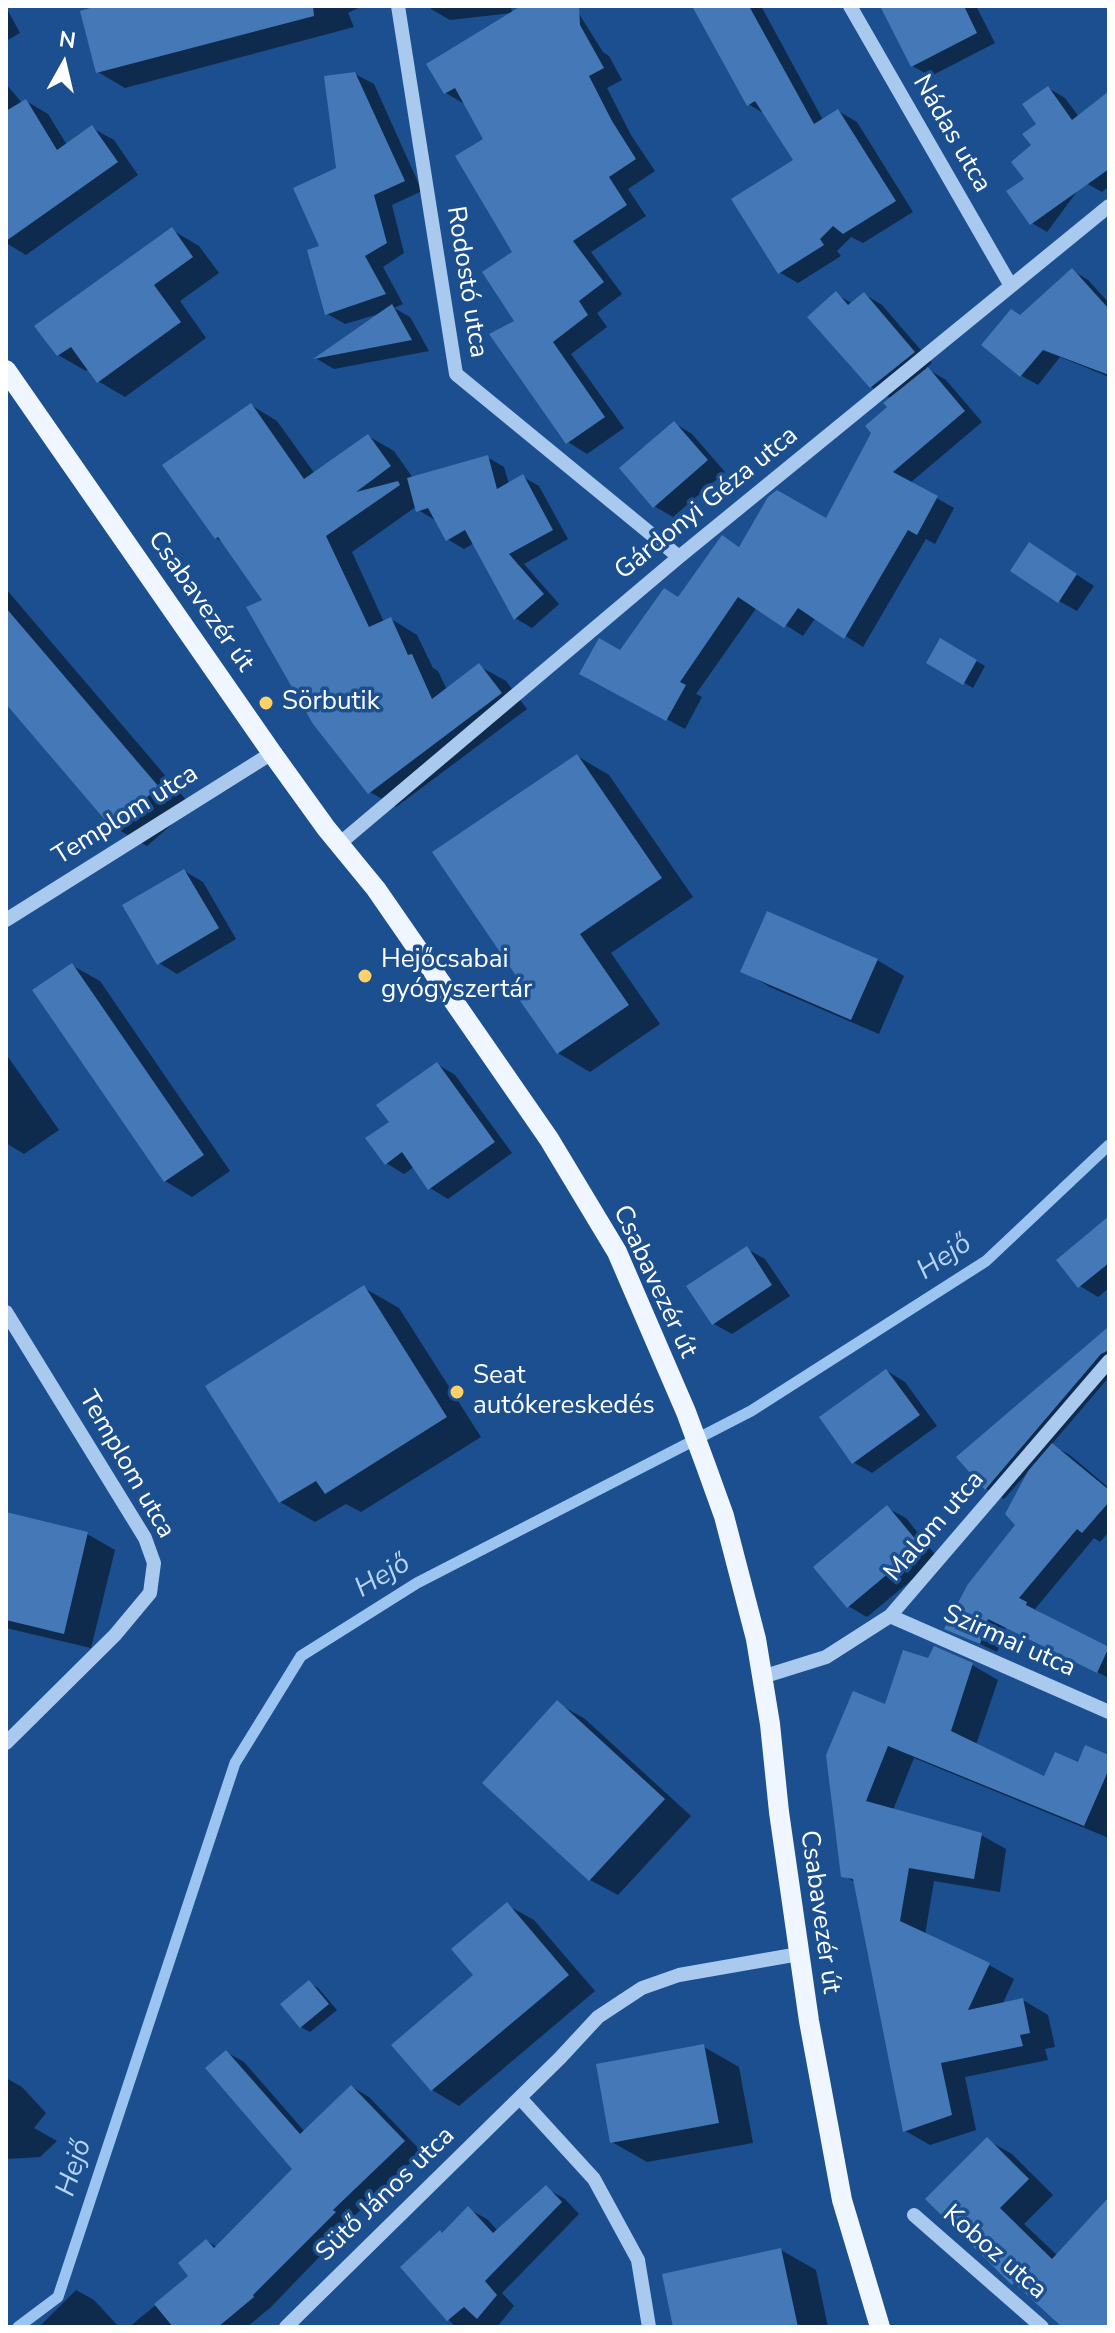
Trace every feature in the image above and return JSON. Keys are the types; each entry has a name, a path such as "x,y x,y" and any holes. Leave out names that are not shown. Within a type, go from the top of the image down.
{"main road":[{"name":"Csabavezér út","path":"6,370 272,753 376,889 549,1139 617,1252 686,1412 724,1516 756,1639 809,2021 842,2200 880,2327"}],"street":[{"name":"Rodostó utca","path":"398,6 456,374 679,557"},
{"name":"Nádas utca","path":"850,6 1011,286"},
{"name":"Gárdonyi Géza utca","path":"339,844 679,557 1109,206"},
{"name":"Templom utca","path":"6,920 272,753"},
{"name":"Templom utca","path":"6,1312 145,1538 154,1563 150,1593 115,1635 6,1743"},
{"name":"Malom utca","path":"762,1677 826,1657 890,1616 1109,1361"},
{"name":"Szirmai utca","path":"890,1616 1109,1712"},
{"name":"Sütő János utca","path":"286,2327 520,2098 598,2017 642,1988 679,1975 799,1954"},
{"path":"520,2098 594,2179 638,2260 649,2327"},
{"name":"Koboz utca","path":"914,2215 1042,2327"}],"building":[{"path":"97,6 313,6 314,16 96,73 80,11"},
{"path":"521,6 579,6 580,25 604,68 589,76 636,159 609,177 627,205 573,241 604,282 579,301 588,315 553,342 605,417 566,444 489,334 514,321 482,272 512,252 455,156 483,139 455,88 444,94 426,64"},
{"path":"692,6 749,6 814,124 838,109 896,201 843,234 833,226 820,239 824,245 778,274 731,199 793,160 755,101 747,106"},
{"path":"880,6 964,6 977,33 911,67"},
{"path":"355,72 405,181 374,195 387,243 365,256 386,294 325,315 307,250 319,246 293,188 336,168 324,76"},
{"path":"1048,86 1072,120 1109,91 1109,169 1030,225 1006,191 1024,179 1011,162 1031,145 1022,134 1036,124 1022,104"},
{"path":"26,99 57,150 92,125 118,162 6,241 6,111"},
{"path":"172,227 193,257 154,285 181,322 97,383 71,347 57,356 34,326"},
{"path":"1072,268 1109,309 1109,375 1043,350 1020,377 981,345 1011,309 1020,315"},
{"path":"836,291 848,305 864,292 915,352 870,388 807,317"},
{"path":"392,304 412,340 313,359"},
{"path":"928,367 965,411 893,472 938,496 917,535 908,530 844,639 798,608 784,628 738,597 680,682 686,685 666,721 579,674 599,638 620,650 664,588 678,597 722,535 739,547 768,497 777,490 826,518 871,433 865,426 887,407 883,403"},
{"path":"251,403 304,479 368,434 391,466 356,492 398,481 400,485 326,536 369,627 391,617 432,699 479,663 502,693 368,794 313,724 246,607 262,600 162,465"},
{"path":"674,421 708,460 653,508 619,468"},
{"path":"488,455 497,489 523,474 553,530 509,554 544,594 514,620 465,530 446,541 428,508 416,512 407,478"},
{"path":"1029,542 1077,574 1058,603 1010,571"},
{"path":"6,608 159,787 111,827 6,704"},
{"path":"940,638 977,660 963,685 926,663"},
{"path":"577,754 662,878 580,934 629,1005 557,1054 514,992 523,986 432,852"},
{"path":"184,869 219,928 157,965 122,905"},
{"path":"767,911 878,959 851,1020 740,972"},
{"path":"72,963 204,1155 164,1182 32,990"},
{"path":"437,1062 495,1142 428,1190 402,1152 385,1165 365,1138 389,1122 376,1105"},
{"path":"1109,1216 1109,1263 1078,1288 1056,1260"},
{"path":"747,1246 772,1285 712,1325 686,1286"},
{"path":"364,1285 447,1417 325,1494 316,1481 279,1503 205,1386"},
{"path":"1107,1328 1109,1350 1101,1354 985,1490 956,1457"},
{"path":"886,1369 920,1415 852,1464 819,1417"},
{"path":"1052,1443 1109,1490 1109,1502 1082,1533 1077,1529 1019,1598 1027,1602 1026,1605 1109,1647 1097,1673 988,1619 980,1644 944,1629 968,1584 1015,1525 1005,1514 1028,1471"},
{"path":"887,1505 921,1546 847,1608 813,1567"},
{"path":"6,1512 88,1532 64,1634 6,1620"},
{"path":"934,1646 973,1663 951,1731 1044,1776 1055,1752 1078,1762 1085,1745 1109,1755 1109,1769 1084,1826 888,1746 866,1801 982,1833 974,1879 909,1868 900,1921 990,1963 968,2010 1023,1998 1030,2033 1020,2035 1023,2046 941,2063 952,2115 903,2132 853,1879 841,1877 826,1755 853,1691 885,1704 903,1650 928,1658"},
{"path":"557,1700 665,1799 589,1881 482,1783"},
{"path":"507,1902 569,1975 431,2091 391,2045 473,1975 451,1949"},
{"path":"309,1980 329,2004 300,2028 280,2004"},
{"path":"704,2044 719,2123 610,2143 596,2064"},
{"path":"226,2050 300,2134 351,2085 405,2141 333,2210 336,2212 254,2297 218,2327 173,2327 154,2304 188,2276 178,2263 206,2239 214,2248 292,2169 205,2068"},
{"path":"987,2137 1029,2179 1000,2208 1052,2259 1109,2197 1109,2327 1062,2327 1014,2283 1012,2285 925,2199"},
{"path":"546,2185 562,2202 485,2281 497,2295 477,2319 464,2307 447,2321 400,2267 440,2230 442,2233 468,2206 493,2233"},
{"path":"781,2248 798,2327 673,2327 662,2274"}],"waterway":[{"name":"Hejő","path":"18,2327 58,2297 235,1763 301,1656 417,1583 751,1411 986,1261 1109,1145"}],"place":[{"name":"Sörbutik","path":"266,703"},
{"name":"Hejőcsabai gyógyszertár","path":"365,976"},
{"name":"Seat autókereskedés","path":"457,1392"}]}
